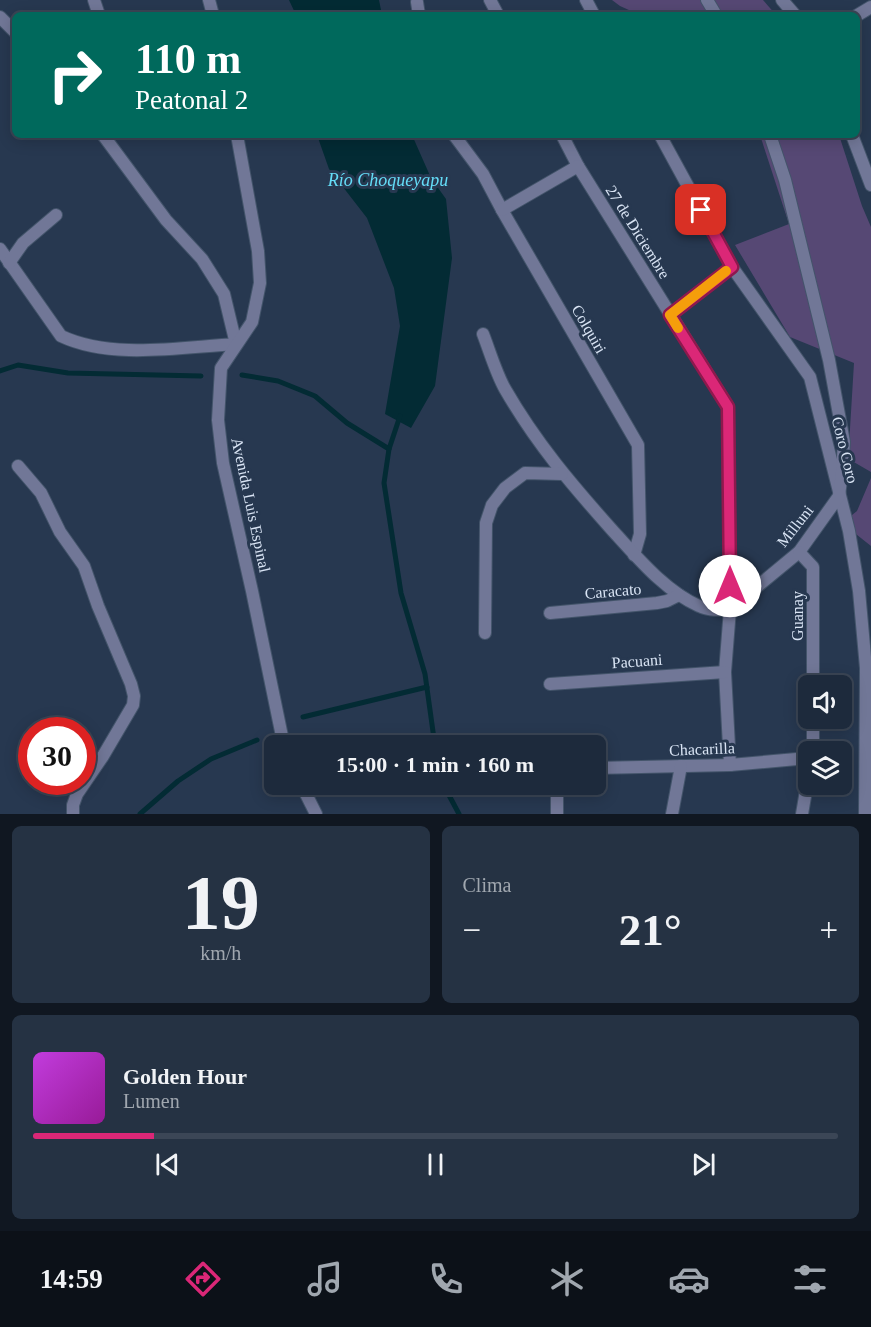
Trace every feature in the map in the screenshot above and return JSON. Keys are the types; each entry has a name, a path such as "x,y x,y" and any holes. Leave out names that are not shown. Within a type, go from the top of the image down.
{"street":[{"path":"782,0 792,12"},
{"path":"417,2 419,12"},
{"path":"0,17 12,29"},
{"path":"0,249 61,336 70,340 95,347 154,350 236,345 224,294 202,258 166,220 105,138"},
{"name":"Avenida Luis Espinal","path":"238,138 258,251 260,283 252,322 221,368 218,420 223,463 282,735"},
{"name":"Colquiri","path":"456,138 483,174 638,445 640,534 634,555"},
{"name":"27 de Diciembre","path":"564,138 578,166 728,407 730,609 725,672 730,765"},
{"name":"Coro Coro","path":"662,138 732,267 810,377 849,531 859,591 866,668 865,814"},
{"path":"771,138 785,180 817,307 844,442 839,496"},
{"path":"853,138 871,184"},
{"path":"502,210 578,166"},
{"path":"9,263 23,243 56,215"},
{"path":"670,315 732,267"},
{"path":"483,334 504,387 545,451 562,474 634,555 679,595 701,608 717,611 730,609"},
{"path":"18,466 41,493 60,532 84,566 134,696 133,705 122,725 77,794 73,814"},
{"path":"485,633 486,523 492,505 505,488 525,473 562,474"},
{"name":"Milluni","path":"730,609 799,552 839,496"},
{"name":"Guanay","path":"799,552 813,567 813,675"},
{"name":"Caracato","path":"550,613 657,603 679,595"},
{"name":"Pacuani","path":"550,684 725,672"},
{"name":"Chacarilla","path":"606,768 730,765 798,759"},
{"path":"672,814 681,766"},
{"path":"306,795 316,814"},
{"path":"557,795 557,814"},
{"path":"802,814 805,795"}],"shaded area":[{"path":"612,0 763,0 773,12 633,12"},
{"path":"761,138 840,138 871,227 871,472 852,461 849,445 854,363 790,337 735,245 789,224"},
{"path":"871,478 871,546 842,523 857,511"}],"water":[{"path":"289,0 379,0 381,12 295,12"},
{"name":"Río Choqueyapu","path":"318,138 413,138 431,178 446,199 452,258 435,386 411,428 385,414 400,326 394,288 367,218 329,169"}],"waterway":[{"path":"0,371 18,365 68,373 201,376"},
{"path":"242,375 278,381 315,396 347,423 389,449"},
{"name":"Río Choqueyapu","path":"400,416 389,449 384,483 401,593 425,674 433,735"},
{"path":"303,717 427,687"},
{"path":"140,814 178,781 211,759 257,740"},
{"name":"Río Choqueyapu","path":"449,795 459,814"}],"slow traffic":[{"path":"678,328 670,315 726,271"}],"route":[{"path":"701,210 732,267 670,315 728,407 730,586"}]}
